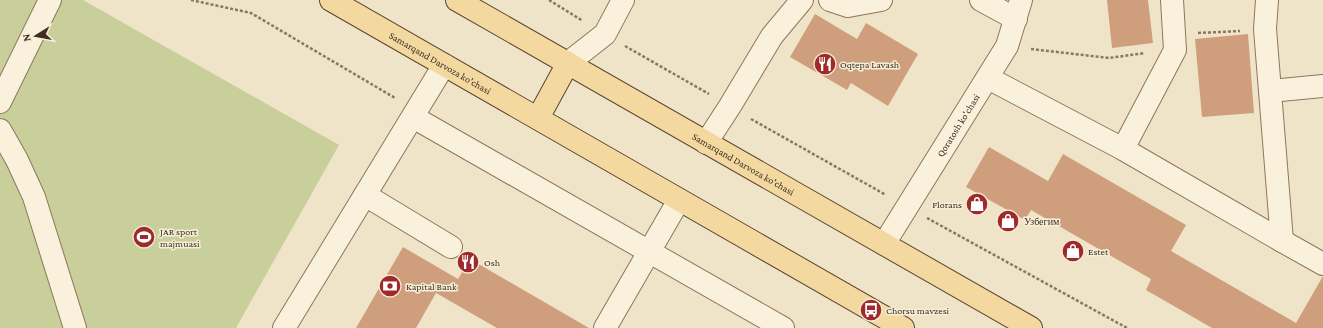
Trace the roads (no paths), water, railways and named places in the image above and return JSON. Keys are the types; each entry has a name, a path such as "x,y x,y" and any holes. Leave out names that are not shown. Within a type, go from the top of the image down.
{"main road":[{"name":"Samarqand Darvoza ko'chasi","path":"331,0 903,328"},
{"name":"Samarqand Darvoza ko'chasi","path":"457,0 1031,328"},
{"path":"538,118 568,63"}],"street":[{"path":"0,102 50,0"},
{"path":"568,63 605,34 623,0"},
{"path":"706,143 772,36 802,0"},
{"path":"830,0 848,6 881,0"},
{"path":"981,0 1019,9"},
{"path":"1122,149 1175,50 1172,0"},
{"path":"1267,0 1265,29 1282,241"},
{"name":"Qoratosh ko'chasi","path":"884,244 1007,46 1019,9"},
{"path":"284,328 444,65"},
{"path":"988,78 1122,149 1323,264"},
{"path":"1270,91 1323,86"},
{"path":"415,114 649,252 783,328"},
{"path":"0,130 17,160 34,197 75,328"},
{"path":"365,195 451,247"},
{"path":"605,328 679,200"}],"place":[{"name":"Oqtepa Lavash","path":"825,64"},
{"name":"Florans","path":"977,204"},
{"name":"Узбегим","path":"1008,221"},
{"name":"JAR sport majmuasi","path":"144,237"},
{"name":"Estet","path":"1073,251"},
{"name":"Osh","path":"468,262"},
{"name":"Kapital Bank","path":"390,286"},
{"name":"Chorsu mavzesi","path":"871,310"}]}
